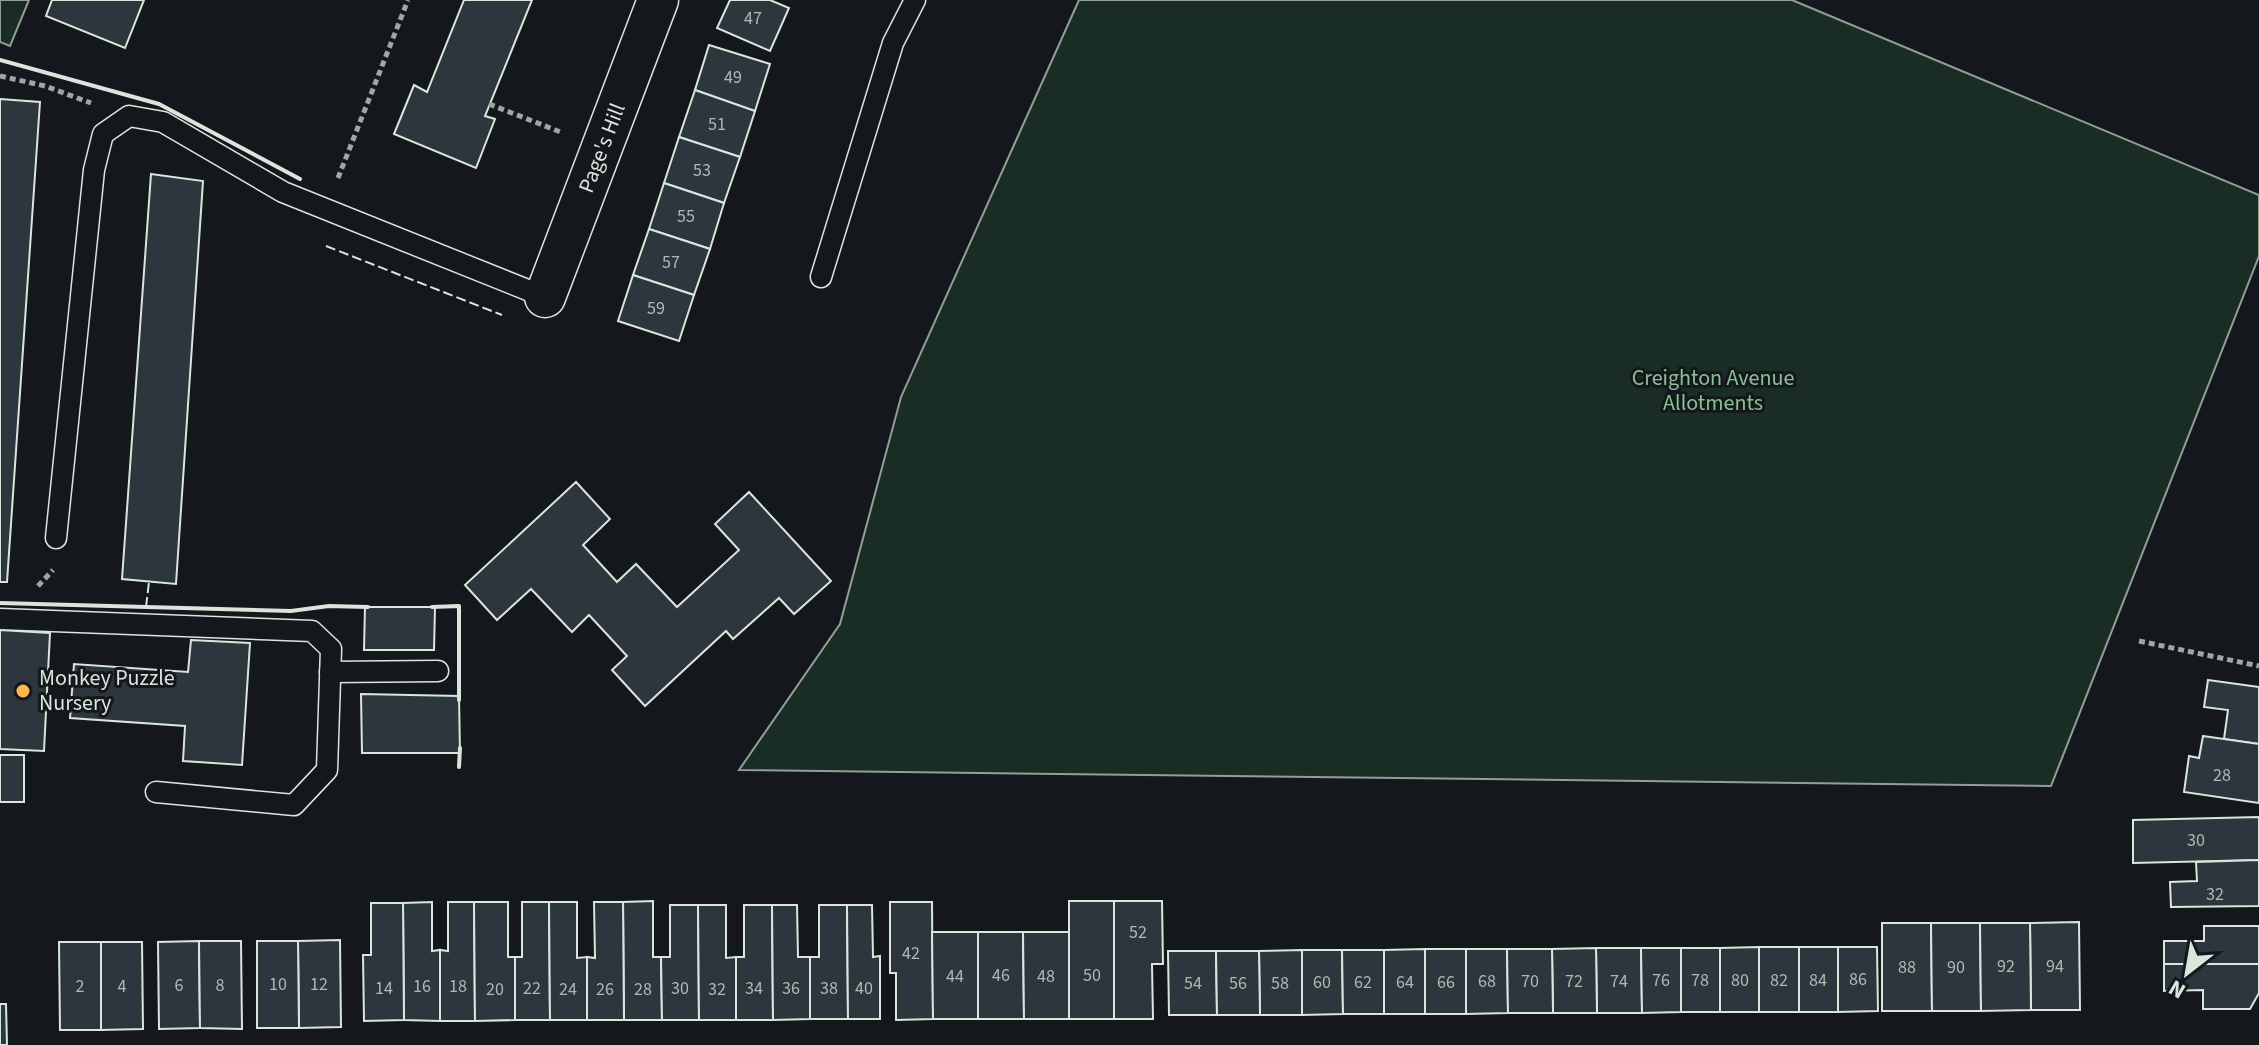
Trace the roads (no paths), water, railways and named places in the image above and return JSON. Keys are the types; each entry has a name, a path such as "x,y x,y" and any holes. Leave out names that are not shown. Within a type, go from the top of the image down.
{"street":[{"name":"Page's Hill","path":"545,297 658,0"}],"lane":[{"path":"821,277 893,43 915,0"},
{"path":"56,538 94,170 103,134 129,116 163,122 283,192 545,297"},
{"path":"0,619 312,631 331,649 327,770 294,805 156,792"},
{"path":"330,672 438,671"}],"place":[{"name":"Monkey Puzzle Nursery","path":"23,691"}],"park label":[{"name":"Creighton Avenue Allotments","path":"1713,390"}]}
